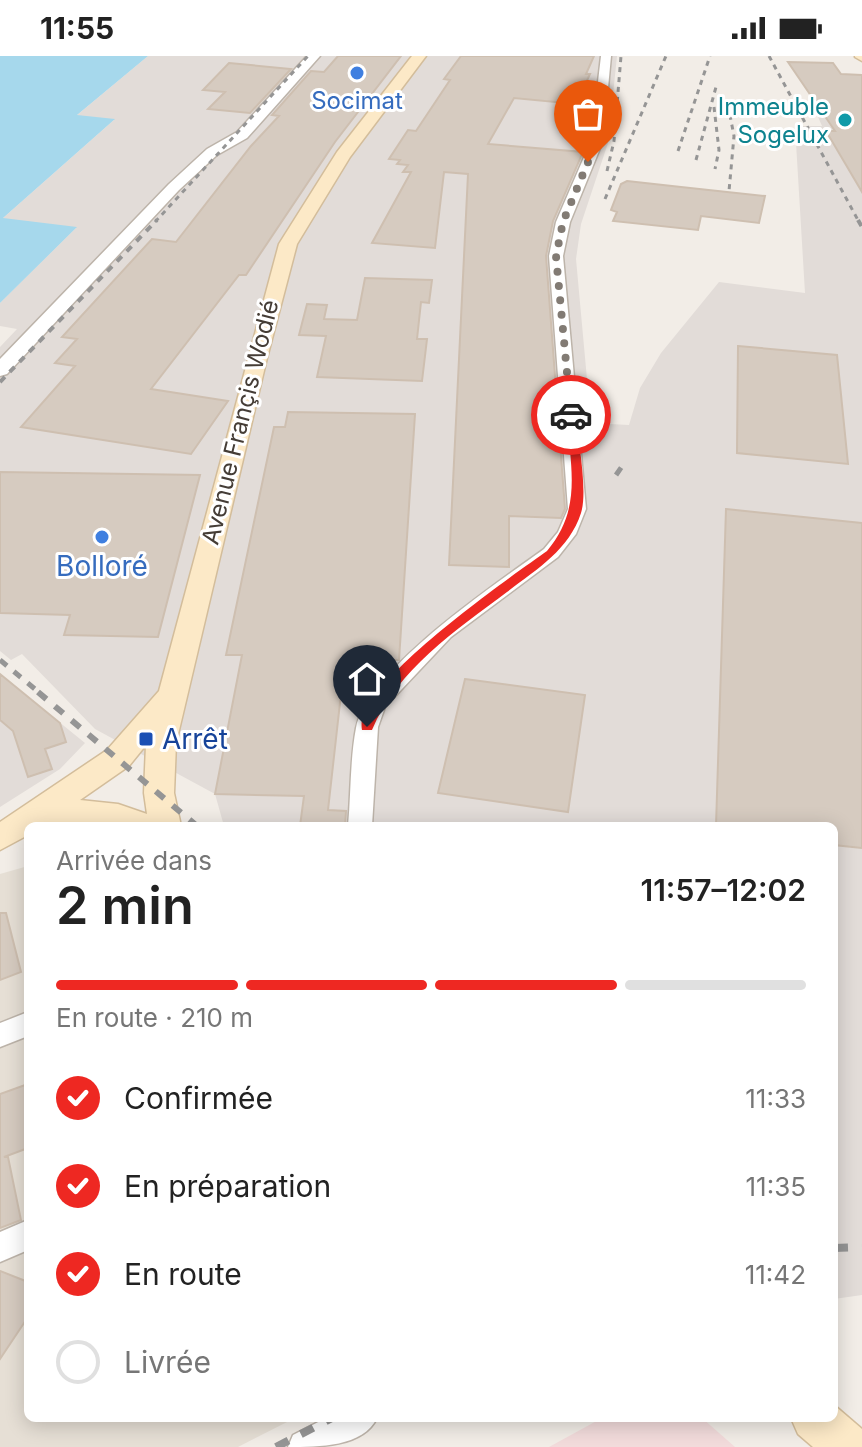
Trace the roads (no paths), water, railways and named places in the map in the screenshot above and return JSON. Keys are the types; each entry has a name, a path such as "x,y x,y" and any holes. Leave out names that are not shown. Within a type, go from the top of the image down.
{"main road":[{"name":"Avenue Françis Wodié","path":"165,822 159,765 172,694 259,344 288,244 343,155 419,56"},
{"path":"35,822 118,758 172,694"},
{"path":"40,822 85,810 115,814 133,822"},
{"path":"0,838 24,828"},
{"path":"819,1422 848,1447"}],"street":[{"path":"0,370 174,187 212,152 242,135 314,56"},
{"path":"360,822 367,727 376,704 444,632 551,553 567,534 577,509 556,256 563,222 597,141 606,56"},
{"path":"0,1035 24,1026"},
{"path":"0,1247 24,1237"},
{"path":"305,1447 352,1422"}],"water":[{"path":"0,56 148,56 77,115 115,119 3,218 77,227 0,303"}],"railway":[{"path":"155,222 308,56"},
{"path":"607,171 614,141 621,56"},
{"path":"605,199 666,56"},
{"path":"678,151 710,56"},
{"path":"769,56 859,222"},
{"path":"696,160 716,87"},
{"path":"728,105 734,136 729,191"},
{"path":"714,107 719,150 715,169"},
{"path":"0,382 157,220"},
{"path":"858,220 862,227"},
{"path":"616,475 625,462"},
{"path":"0,660 41,694"},
{"path":"38,692 192,822"},
{"path":"838,1248 862,1247"},
{"path":"276,1447 324,1422"}],"place":[{"name":"Socimat","path":"357,73"},
{"name":"Immeuble Sogelux","path":"845,120"},
{"name":"Bolloré","path":"102,537"},
{"name":"Arrêt","path":"146,739"}]}
